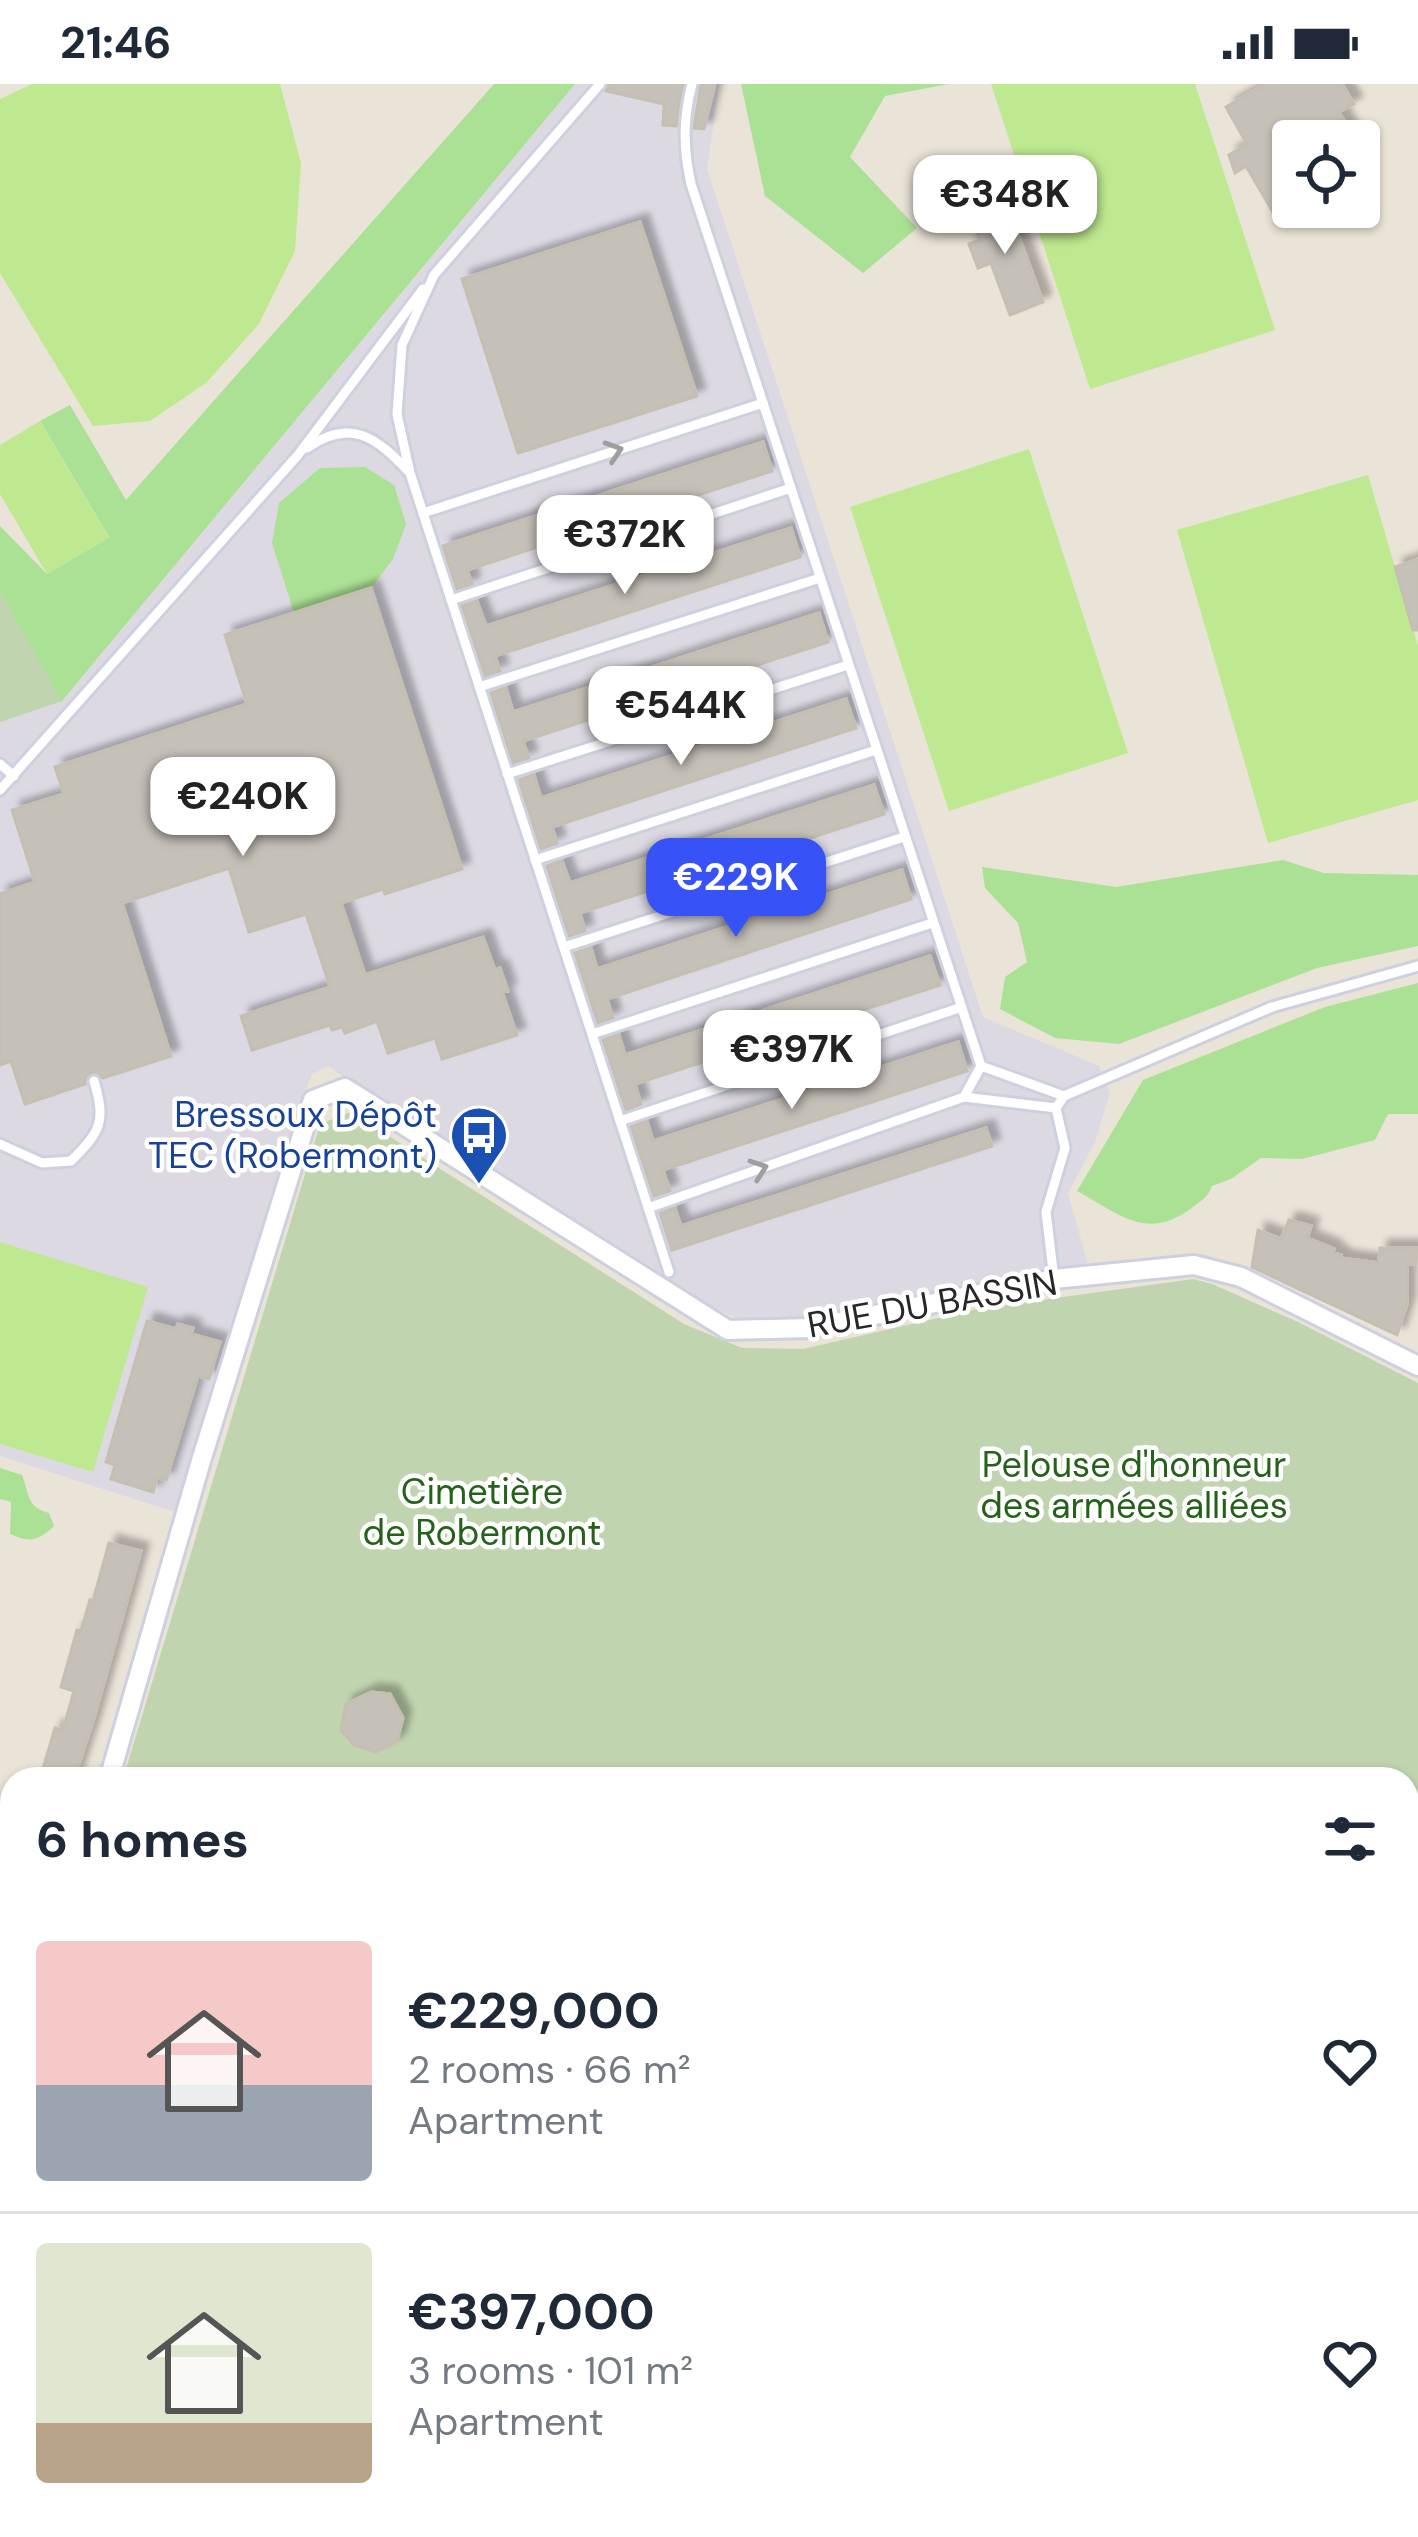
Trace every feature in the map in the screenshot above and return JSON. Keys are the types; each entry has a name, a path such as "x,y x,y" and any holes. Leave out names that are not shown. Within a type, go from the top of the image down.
{"street":[{"name":"RUE DU BASSIN","path":"112,1767 313,1100 345,1088 728,1330 810,1328 1054,1279 1194,1265 1241,1277 1418,1366"}],"lane":[{"path":"0,790 298,455 434,275 600,84"},
{"path":"692,84 684,121 685,156 958,1008 981,1066 1064,1096"},
{"path":"434,275 402,345 397,414 410,473 669,1272"},
{"path":"423,513 764,403"},
{"path":"298,455 329,433 357,434 379,440 410,473"},
{"path":"451,600 791,488"},
{"path":"479,687 820,578"},
{"path":"508,774 848,665"},
{"path":"536,860 876,750"},
{"path":"0,764 14,776"},
{"path":"564,947 904,837"},
{"path":"592,1034 932,923"},
{"path":"1054,1279 1046,1211 1066,1148 1056,1108 1064,1096 1272,1006 1418,967"},
{"path":"620,1121 958,1008"},
{"path":"964,1097 981,1066"},
{"path":"0,1144 42,1163 71,1161 94,1138 103,1112 94,1081"},
{"path":"648,1208 964,1097 1056,1108"}],"shaded area":[{"path":"575,84 719,84 707,169 983,1017 1099,1066 1110,1093 1095,1142 1068,1193 1088,1265 967,1284 810,1321 764,1324 741,1320 696,1300 329,1066 312,1074 295,1117 178,1513 0,1456 0,722 62,701"}],"green space":[{"path":"32,84 280,84 301,163 295,251 259,324 206,383 150,421 93,426 0,273 0,99"},
{"path":"494,84 575,84 62,701 0,722 0,526 47,574 109,537 40,421 70,405 126,500"},
{"path":"741,84 949,84 885,96 850,157 917,228 863,273 765,196"},
{"path":"991,84 1195,84 1275,330 1090,389"},
{"path":"40,421 109,538 47,574 0,494 0,445"},
{"path":"1029,449 1128,753 949,811 850,507"},
{"path":"365,467 394,485 406,524 393,559 371,588 294,613 272,543 279,503 320,468"},
{"path":"1368,475 1418,646 1418,800 1268,843 1177,530"},
{"path":"0,591 62,701 0,722"},
{"path":"1283,860 1324,873 1418,875 1418,946 1317,968 1119,1044 1055,1038 1000,1009 1005,977 1027,962 1018,923 985,888 982,867 1116,887"},
{"path":"1418,983 1418,1114 1388,1114 1375,1140 1302,1159 1261,1158 1212,1186 1193,1207 1162,1223 1134,1221 1077,1191 1143,1080 1325,1007"},
{"name":"Cimetière de Robermont","path":"351,1112 684,1324 742,1348 803,1349 977,1309 1193,1279 1298,1322 1418,1383 1418,1767 127,1767 320,1124"},
{"path":"0,1242 148,1287 93,1472 0,1444"},
{"path":"0,1468 22,1475 32,1504 49,1513 54,1526 43,1535 28,1539 10,1534 11,1502 0,1499"}],"building":[{"path":"609,84 683,84 676,126 663,125 664,104 606,91"},
{"path":"701,84 715,84 704,129 694,128"},
{"path":"1266,84 1342,84 1354,104 1339,112 1344,120 1272,120 1272,211 1246,166 1235,173 1229,155 1247,144 1226,107"},
{"path":"1006,202 1043,302 1010,315 991,263 978,268 969,244 980,240 970,215"},
{"path":"640,222 697,396 518,453 462,279"},
{"path":"763,442 772,471 467,570 472,584 457,589 443,546"},
{"path":"791,528 800,557 495,656 500,671 485,676 462,606 477,601 486,626"},
{"path":"1418,559 1418,630 1413,630 1395,567"},
{"path":"371,588 462,869 341,903 365,975 483,937 508,991 502,992 517,1035 442,1059 435,1038 388,1053 377,1021 345,1033 342,1027 332,1030 330,1025 252,1050 241,1016 330,987 306,914 249,932 229,868 122,903 171,1056 103,1078 91,1073 85,1084 25,1104 11,1061 0,1065 0,894 35,882 12,810 64,794 55,767 247,704 225,635"},
{"path":"819,613 828,642 523,741 529,758 513,763 491,693 506,688 513,712"},
{"path":"846,699 856,728 552,827 557,843 541,849 519,780 534,775 541,798"},
{"path":"874,785 884,814 580,913 585,931 569,936 547,866 562,861 570,883"},
{"path":"902,870 911,899 607,999 613,1018 598,1023 575,953 591,948 597,969"},
{"path":"930,956 940,985 635,1084 641,1104 626,1110 603,1040 619,1035 625,1055"},
{"path":"958,1042 967,1071 663,1170 670,1191 654,1196 631,1127 647,1121 653,1141"},
{"path":"986,1128 992,1146 672,1250 660,1213 675,1208 681,1226"},
{"path":"1289,1220 1311,1226 1307,1238 1334,1249 1341,1258 1379,1263 1380,1248 1416,1248 1416,1264 1407,1264 1407,1304 1397,1335 1252,1267 1258,1230 1281,1239"},
{"path":"147,1321 193,1328 191,1334 220,1342 209,1379 198,1376 166,1480 157,1478 153,1492 111,1479 115,1465 106,1462"},
{"path":"109,1543 141,1551 78,1767 44,1767 55,1728 63,1730 74,1691 61,1687 77,1630 81,1631"},
{"path":"371,1692 390,1694 403,1718 397,1741 376,1752 354,1745 341,1730 346,1704"}],"place":[{"name":"Bressoux Dépôt TEC (Robermont)","path":"479,1186"}],"park label":[{"name":"Pelouse d'honneur des armées alliées","path":"1134,1484"}]}
